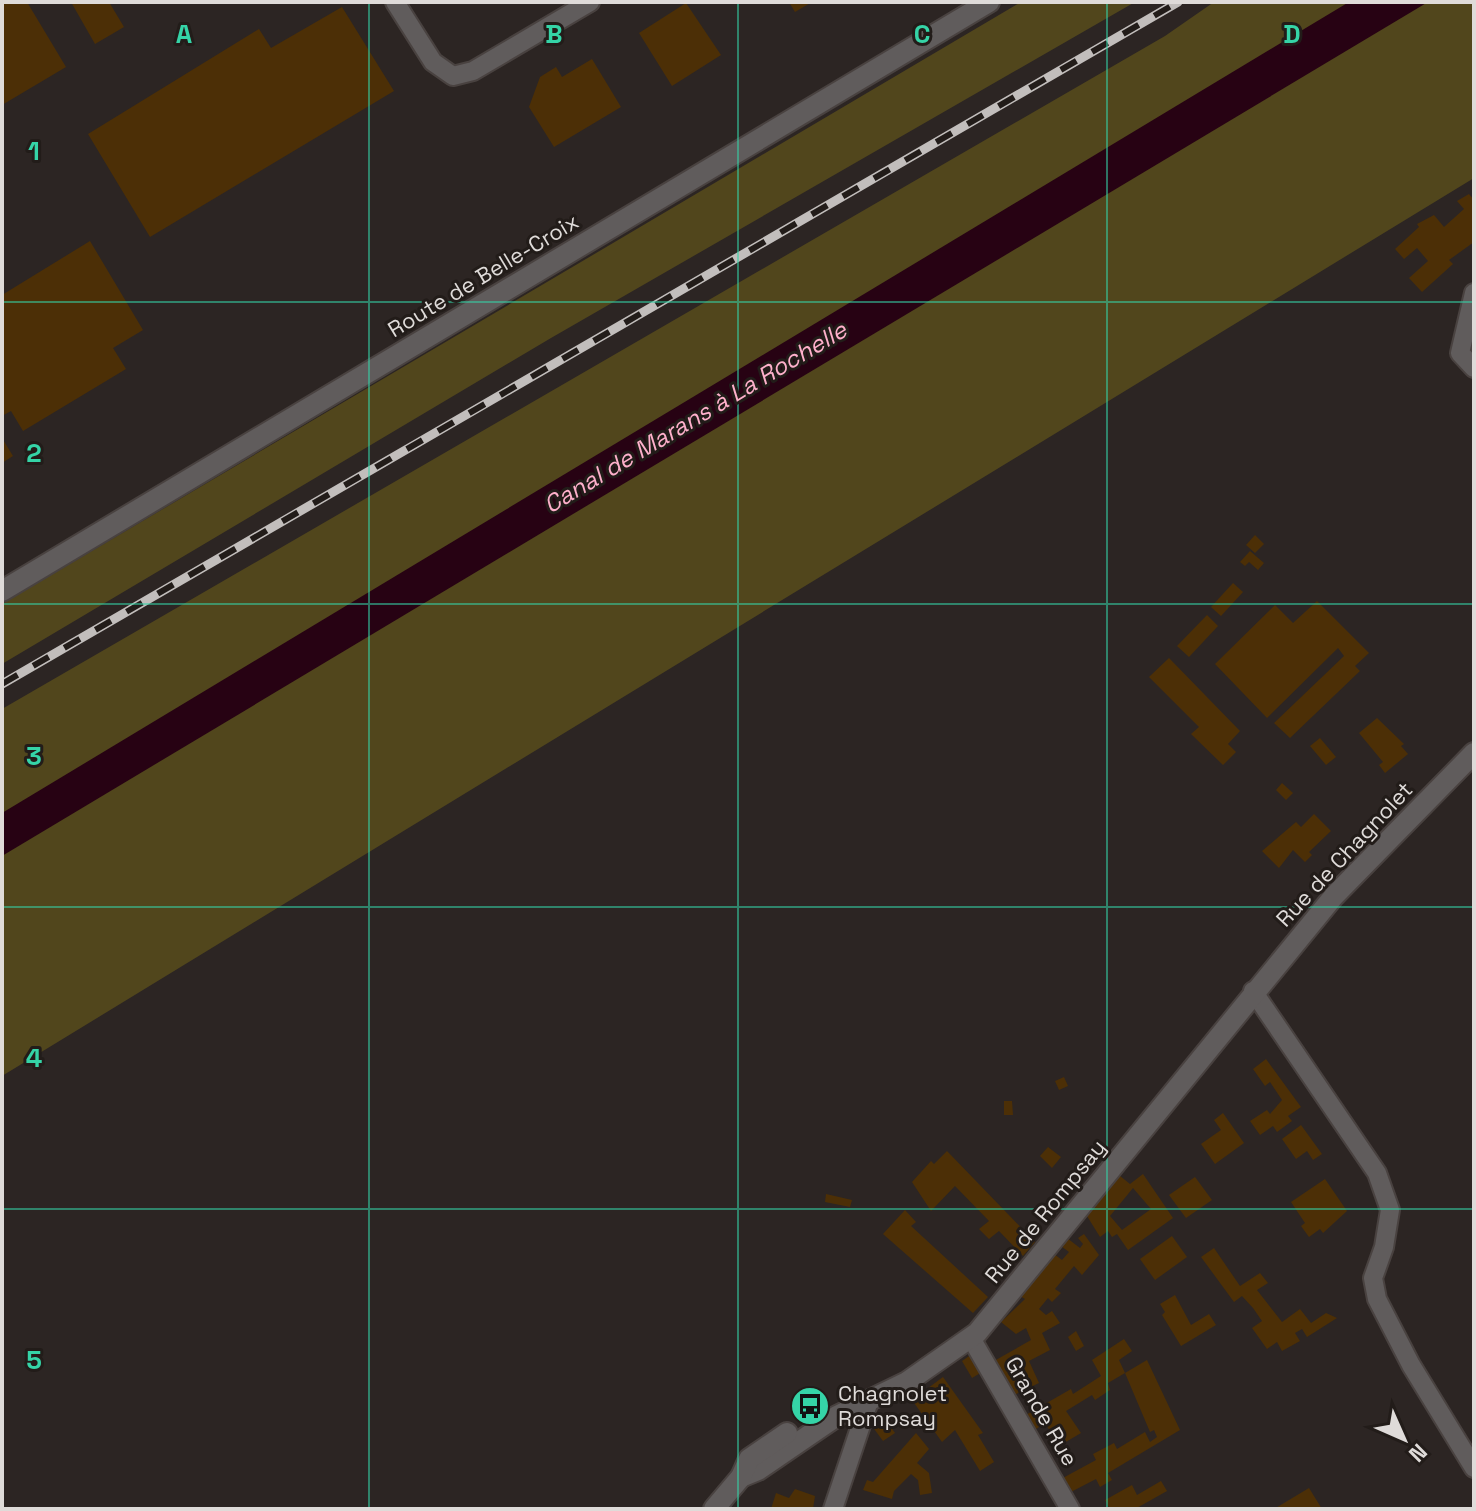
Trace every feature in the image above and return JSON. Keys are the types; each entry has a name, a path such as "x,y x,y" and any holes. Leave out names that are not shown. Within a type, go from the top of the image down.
{"street":[{"path":"395,2 433,62 453,76 473,71 590,2"},
{"name":"Route de Belle-Croix","path":"2,591 989,2"},
{"path":"1474,293 1460,353 1474,368"},
{"name":"Rue de Chagnolet","path":"1253,991 1334,896 1474,753"},
{"path":"1253,991 1377,1173 1390,1210 1384,1247 1373,1278 1377,1299 1411,1365 1474,1468"},
{"name":"Rue de Rompsay","path":"714,1509 741,1477 749,1459 803,1422 837,1416 907,1382 971,1338 1253,991"},
{"name":"Grande Rue","path":"971,1338 1070,1509"},
{"path":"833,1509 869,1401"}],"shaded area":[{"path":"1021,2 1135,2 551,338 2,664 2,604"},
{"path":"1214,2 1474,2 1474,178 2,1076 2,709 1165,36"}],"water":[{"name":"Canal de Marans à La Rochelle","path":"1349,2 1428,2 2,856 2,813"}],"building":[{"path":"2,2 27,2 66,67 2,105"},
{"path":"71,2 109,2 124,27 95,44"},
{"path":"789,2 812,2 795,12"},
{"path":"686,3 721,55 672,86 639,33"},
{"path":"342,7 394,91 150,237 88,134 259,29 271,48"},
{"path":"592,59 621,107 554,147 529,107 540,77 556,67 562,77"},
{"path":"1469,194 1474,200 1474,242 1449,260 1453,264 1422,292 1409,278 1428,261 1417,248 1404,259 1395,249 1419,227 1417,224 1434,215 1444,227 1464,209 1457,201"},
{"path":"90,241 143,330 113,348 126,369 23,431 11,411 2,416 2,295"},
{"path":"2,438 13,456 2,463"},
{"path":"1255,535 1264,544 1255,553 1246,545"},
{"path":"1250,551 1264,563 1258,570 1249,562 1245,566 1240,562"},
{"path":"1233,583 1243,592 1221,616 1211,607"},
{"path":"1317,601 1369,653 1355,666 1360,671 1290,738 1274,723 1344,656 1338,648 1267,718 1215,664 1275,605 1293,623"},
{"path":"1207,615 1218,626 1189,657 1177,646"},
{"path":"1169,658 1240,731 1228,744 1236,752 1223,765 1191,734 1199,727 1149,677"},
{"path":"1377,718 1404,744 1401,746 1408,754 1385,773 1379,765 1383,762 1359,733"},
{"path":"1320,738 1336,757 1326,765 1310,746"},
{"path":"1282,783 1293,793 1286,800 1276,790"},
{"path":"1314,814 1331,831 1309,852 1312,855 1305,862 1293,850 1279,868 1262,851 1296,822 1301,827"},
{"path":"1266,1059 1301,1107 1288,1116 1292,1121 1277,1132 1273,1126 1260,1135 1250,1121 1267,1110 1270,1114 1282,1100 1270,1082 1265,1086 1253,1069"},
{"path":"1064,1077 1068,1086 1059,1090 1055,1081"},
{"path":"1004,1101 1012,1101 1013,1115 1004,1115"},
{"path":"1223,1113 1244,1143 1215,1164 1201,1144 1221,1130 1214,1120"},
{"path":"1301,1125 1322,1154 1313,1160 1307,1151 1296,1159 1282,1139"},
{"path":"1048,1147 1061,1157 1052,1168 1040,1156"},
{"path":"947,1151 1035,1242 1023,1256 999,1231 989,1239 979,1229 989,1221 955,1186 931,1211 912,1182 931,1161 934,1164"},
{"path":"1143,1174 1173,1218 1128,1250 1117,1234 1112,1237 1108,1231 1100,1237 1087,1216 1120,1176 1130,1184","holes":["1133,1188 1151,1209 1122,1230 1110,1216"]},
{"path":"1195,1177 1212,1200 1186,1218 1169,1195"},
{"path":"1325,1179 1347,1211 1323,1233 1320,1229 1309,1237 1301,1226 1305,1223 1291,1202"},
{"path":"826,1194 852,1200 850,1207 825,1202"},
{"path":"905,1210 916,1222 911,1226 988,1297 973,1313 883,1234"},
{"path":"1084,1234 1099,1255 1082,1275 1074,1266 1055,1289 1061,1293 1052,1302 1048,1298 1039,1309 1046,1315 1052,1311 1060,1323 1042,1333 1050,1350 1029,1361 1039,1383 1010,1397 994,1361 1031,1340 1026,1328 1016,1334 1001,1322 1025,1299 1020,1296 1054,1254 1062,1260 1069,1252 1061,1246 1067,1238 1080,1248 1083,1244 1078,1238"},
{"path":"1172,1236 1187,1257 1155,1280 1140,1259"},
{"path":"1214,1248 1240,1286 1260,1273 1268,1283 1257,1290 1282,1322 1300,1309 1311,1323 1326,1313 1337,1318 1307,1337 1302,1329 1295,1333 1300,1341 1282,1351 1277,1342 1267,1349 1252,1328 1262,1321 1253,1308 1242,1296 1234,1302 1201,1257"},
{"path":"1175,1295 1191,1325 1209,1314 1216,1325 1181,1346 1162,1315 1165,1312 1160,1304"},
{"path":"1076,1331 1084,1346 1076,1351 1068,1337"},
{"path":"1124,1339 1132,1351 1119,1360 1125,1373 1108,1383 1110,1390 1095,1400 1092,1395 1066,1411 1081,1433 1059,1446 1045,1423 1033,1431 1024,1416 1071,1389 1073,1394 1101,1376 1092,1360"},
{"path":"972,1354 982,1372 972,1378 962,1361"},
{"path":"1147,1360 1180,1430 1108,1473 1112,1480 1100,1487 1096,1479 1069,1493 1061,1479 1096,1460 1093,1454 1114,1443 1117,1449 1145,1432 1150,1442 1157,1437 1154,1430 1150,1432 1125,1373"},
{"path":"943,1377 983,1433 978,1435 994,1462 980,1471 955,1430 942,1442 912,1400"},
{"path":"883,1416 895,1433 883,1441 869,1422"},
{"path":"916,1433 929,1449 917,1463 929,1473 932,1493 920,1495 918,1480 911,1474 894,1491 892,1499 863,1490 867,1480 873,1482"},
{"path":"1161,1481 1167,1491 1135,1509 1110,1509 1105,1500 1132,1485 1137,1495"},
{"path":"1309,1488 1322,1509 1274,1509"},
{"path":"795,1489 815,1496 813,1509 771,1509 776,1493 789,1498"}],"railway":[{"path":"2,684 1178,2"}],"place":[{"name":"Chagnolet Rompsay","path":"810,1406"}]}
